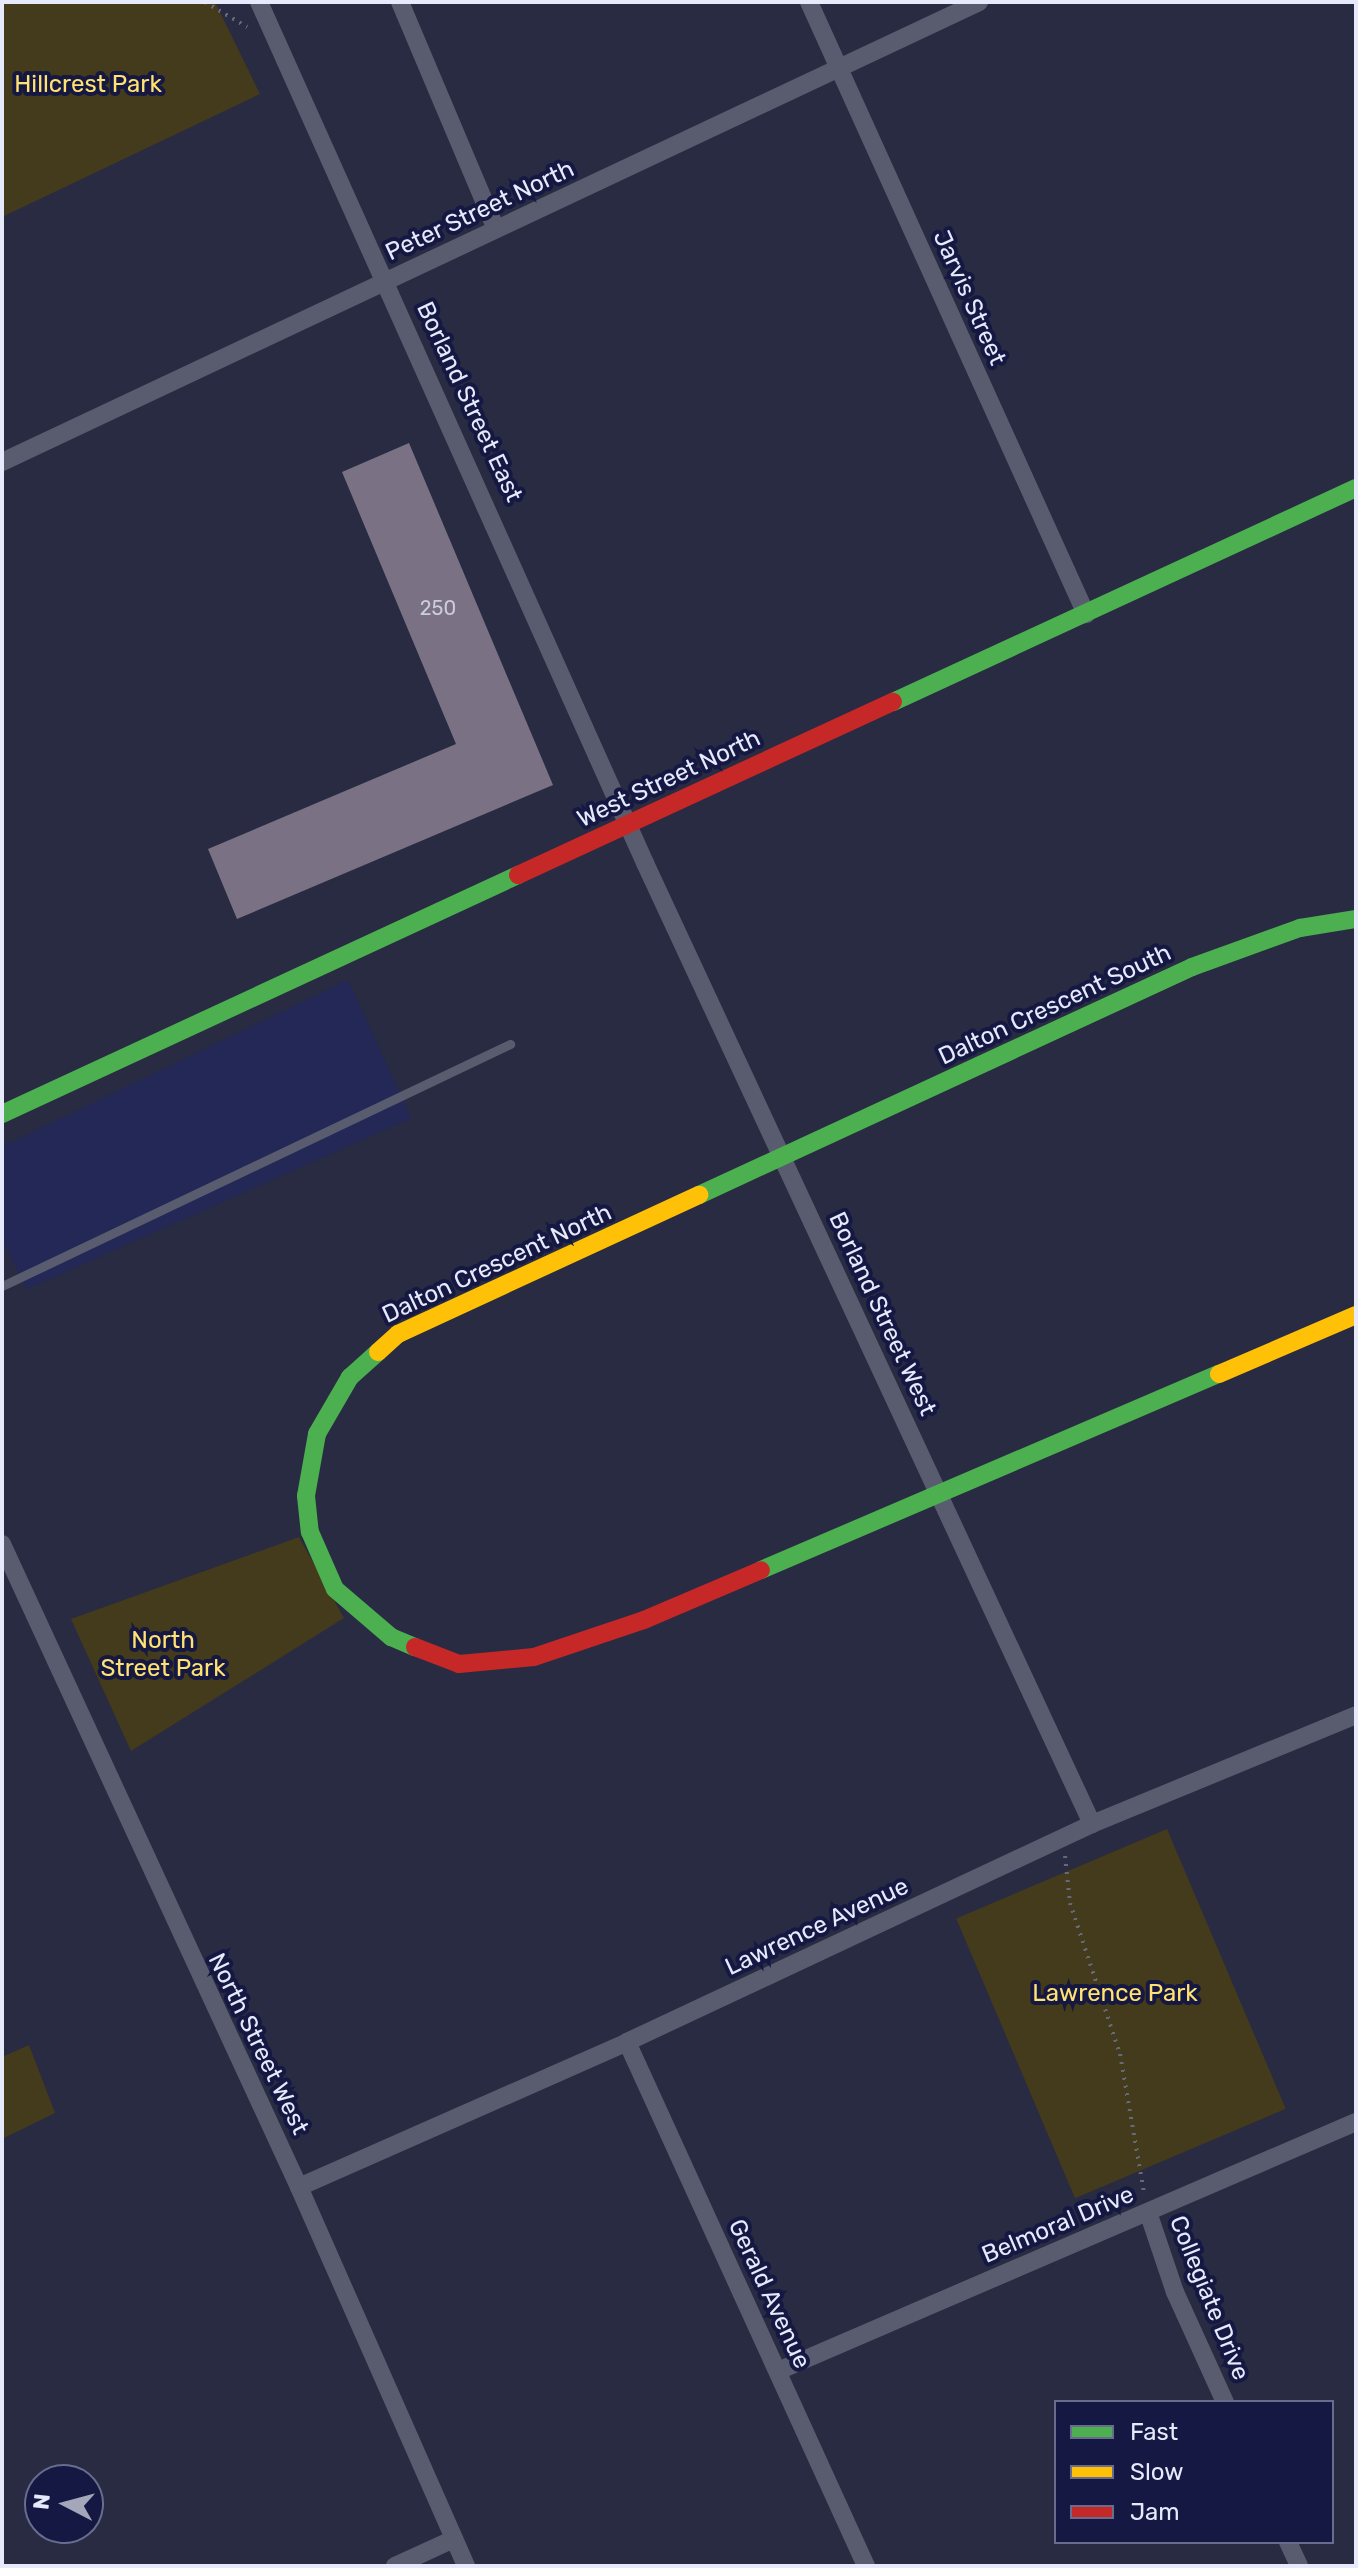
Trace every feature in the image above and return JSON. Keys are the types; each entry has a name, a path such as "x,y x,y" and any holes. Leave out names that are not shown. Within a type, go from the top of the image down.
{"street":[{"name":"Borland Street East","path":"259,2 630,824"},
{"path":"400,2 496,229"},
{"name":"Jarvis Street","path":"809,2 1086,614"},
{"name":"Peter Street North","path":"2,462 979,2"},
{"name":"West Street North","path":"2,1114 1356,488"},
{"name":"Borland Street West","path":"630,824 1092,1824"},
{"name":"Dalton Crescent South","path":"783,1159 1192,967 1300,928 1356,919"},
{"name":"Dalton Crescent North","path":"783,1159 437,1314 374,1351 330,1406 317,1434 306,1496 320,1560 335,1589 391,1637 439,1660 496,1664 610,1633 939,1496"},
{"path":"939,1496 1356,1315"},
{"name":"North Street West","path":"2,1544 299,2187 466,2566"},
{"name":"Lawrence Avenue","path":"299,2187 627,2042 1092,1824 1356,1716"},
{"name":"Gerald Avenue","path":"627,2042 866,2566"},
{"name":"Belmoral Drive","path":"778,2371 1356,2122"},
{"name":"Collegiate Drive","path":"1148,2212 1175,2292 1224,2400"},
{"path":"395,2566 454,2539"},
{"path":"1289,2544 1299,2566"}],"lane":[{"path":"2,1286 510,1044"}],"path":[{"path":"205,2 278,42"},
{"path":"1063,1838 1070,1903 1120,2054 1148,2212"}],"shaded area":[{"path":"348,980 411,1118 27,1289 2,1239 2,1147"}],"green space":[{"name":"Hillcrest Park","path":"2,2 215,2 260,94 2,217"},
{"name":"North Street Park","path":"299,1537 344,1618 131,1751 71,1619"},
{"name":"Lawrence Park","path":"1167,1829 1286,2109 1075,2198 956,1918"},
{"path":"29,2045 55,2113 2,2139 2,2057"}],"building":[{"path":"409,443 553,785 237,919 208,849 456,744 342,472"}],"traffic: fast":[{"path":"893,702 1356,488"},
{"path":"2,1114 518,875"},
{"path":"699,1195 1192,967 1300,928 1356,919"},
{"path":"378,1352 350,1377 317,1434 306,1496 310,1532 335,1589 391,1637 415,1647"},
{"path":"761,1570 1219,1374"}],"traffic: slow":[{"path":"378,1352 398,1334 699,1195"},
{"path":"1219,1374 1356,1315"}],"traffic: jam":[{"path":"518,875 893,702"},
{"path":"415,1647 459,1664 534,1657 644,1620 761,1570"}]}
